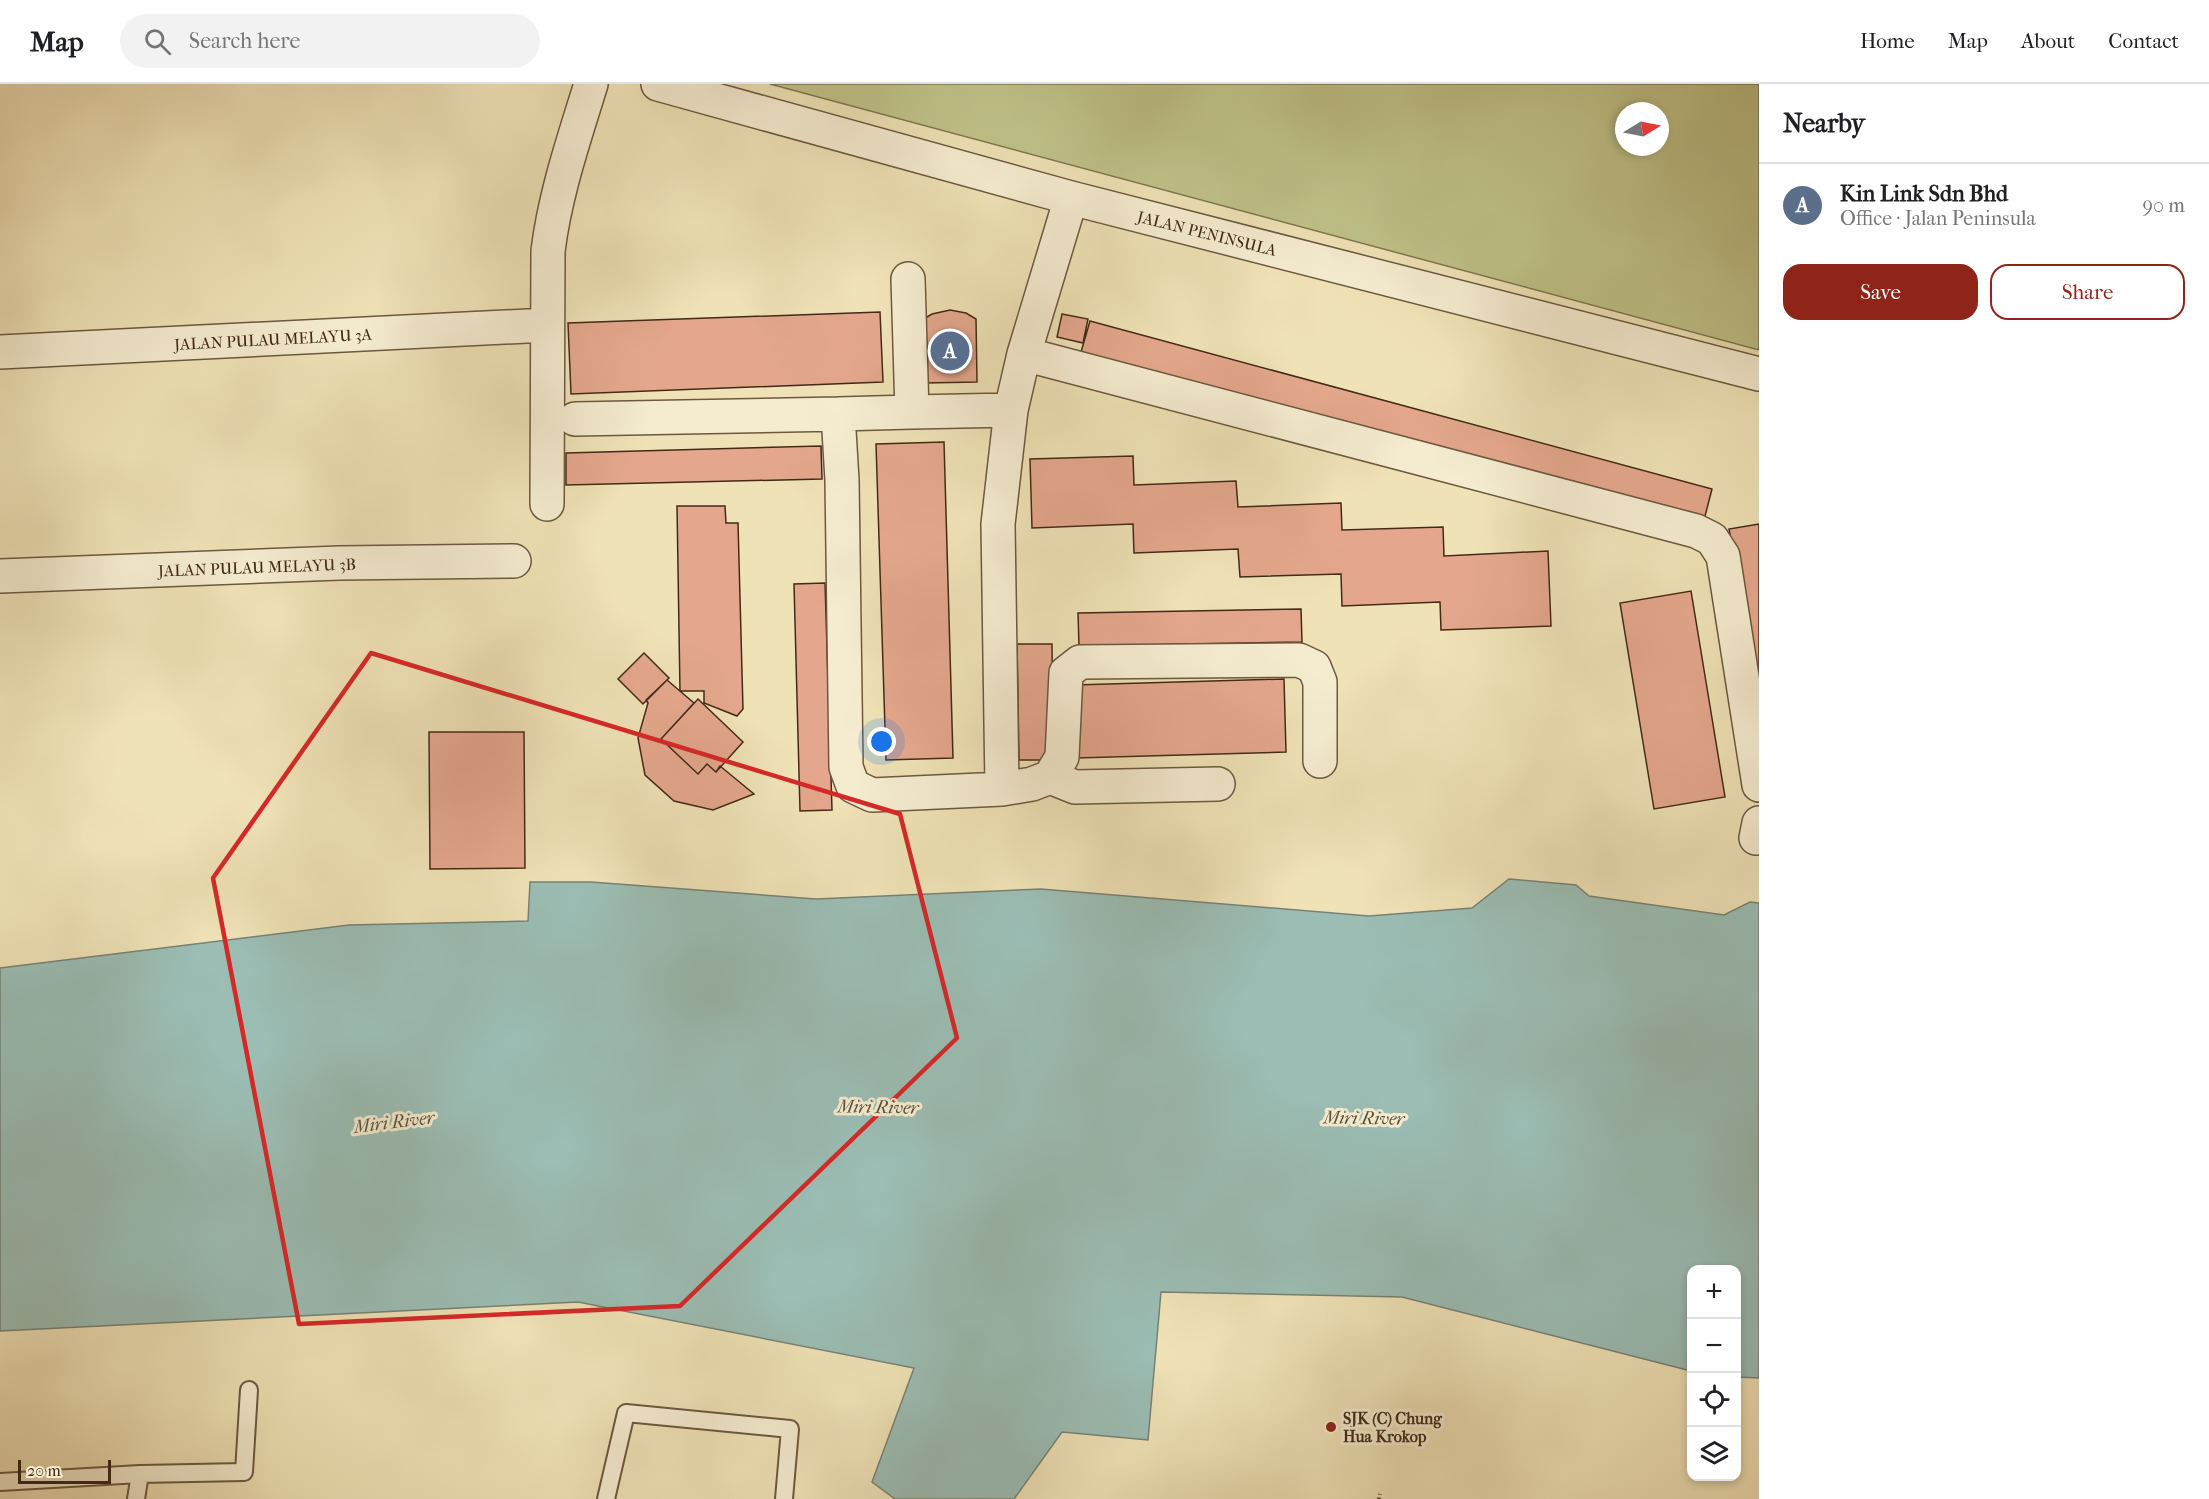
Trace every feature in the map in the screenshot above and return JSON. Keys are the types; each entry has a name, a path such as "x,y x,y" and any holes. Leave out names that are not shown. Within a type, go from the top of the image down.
{"street":[{"path":"547,504 547,270 551,227 565,170 591,84"},
{"name":"JALAN PENINSULA","path":"658,84 1071,198 1759,374"},
{"path":"1002,789 998,524 1011,410 1024,354 1071,198"},
{"path":"908,279 912,412"},
{"name":"JALAN PULAU MELAYU 3A","path":"0,352 547,326"},
{"path":"1024,354 1696,531 1712,539 1723,556 1759,785"},
{"path":"574,419 1011,410"},
{"path":"838,414 842,480 846,767 853,786 872,795 1002,789 1032,784 1050,777 1062,757 1066,673 1080,662 1299,660 1314,667 1320,682 1320,761"},
{"name":"JALAN PULAU MELAYU 3B","path":"0,576 328,564 514,561"},
{"path":"1050,777 1075,787 1218,784"}],"lane":[{"path":"0,1482 140,1474 244,1472 249,1390"},
{"path":"606,1499 627,1413 790,1429 784,1499"},
{"path":"136,1499 140,1474"}],"highlighted area":[{"path":"371,653 900,814 957,1038 680,1306 299,1324 213,878"}],"green space":[{"path":"770,84 1759,84 1759,350"}],"water":[{"name":"Miri River","path":"1509,879 1576,885 1589,896 1724,915 1750,902 1759,903 1759,1378 1741,1377 1741,1265 1687,1265 1687,1370 1402,1297 1161,1292 1148,1440 1062,1432 1014,1499 895,1499 872,1482 914,1368 578,1302 0,1331 0,968 349,925 528,921 530,882 591,882 816,899 1041,889 1369,916 1472,908"}],"building":[{"path":"950,310 966,313 976,319 977,382 925,383 922,320 932,314"},
{"path":"880,312 883,382 571,394 568,323"},
{"path":"1062,314 1088,319 1083,343 1057,337"},
{"path":"1090,321 1712,489 1704,520 1081,352"},
{"path":"944,442 953,758 886,760 876,444"},
{"path":"821,446 822,479 566,485 566,453"},
{"path":"1133,456 1134,485 1236,481 1238,507 1341,503 1342,530 1443,527 1444,556 1548,551 1551,626 1441,630 1440,602 1342,606 1341,574 1240,577 1238,549 1134,553 1133,524 1032,528 1030,459"},
{"path":"677,506 725,506 726,523 738,523 743,709 737,716 704,703 704,691 680,691"},
{"path":"1759,524 1759,695 1729,529"},
{"path":"825,583 832,810 800,811 794,584"},
{"path":"1691,591 1725,797 1654,809 1620,603"},
{"path":"1301,609 1302,642 1079,646 1078,613"},
{"path":"1017,644 1052,644 1053,760 1019,760"},
{"path":"644,653 669,678 643,704 618,679"},
{"path":"1284,679 1286,752 1076,758 1074,685"},
{"path":"667,680 694,703 661,739 698,774 707,764 716,772 720,766 754,794 713,810 674,801 645,775 638,738 648,703 646,700"},
{"path":"698,699 743,742 716,772 707,764 698,774 661,739"},
{"path":"429,732 524,732 525,868 430,869"}],"place":[{"name":"Kin Link Sdn Bhd","path":"950,351"},
{"name":"SJK (C) Chung Hua Krokop","path":"1331,1427"}]}
